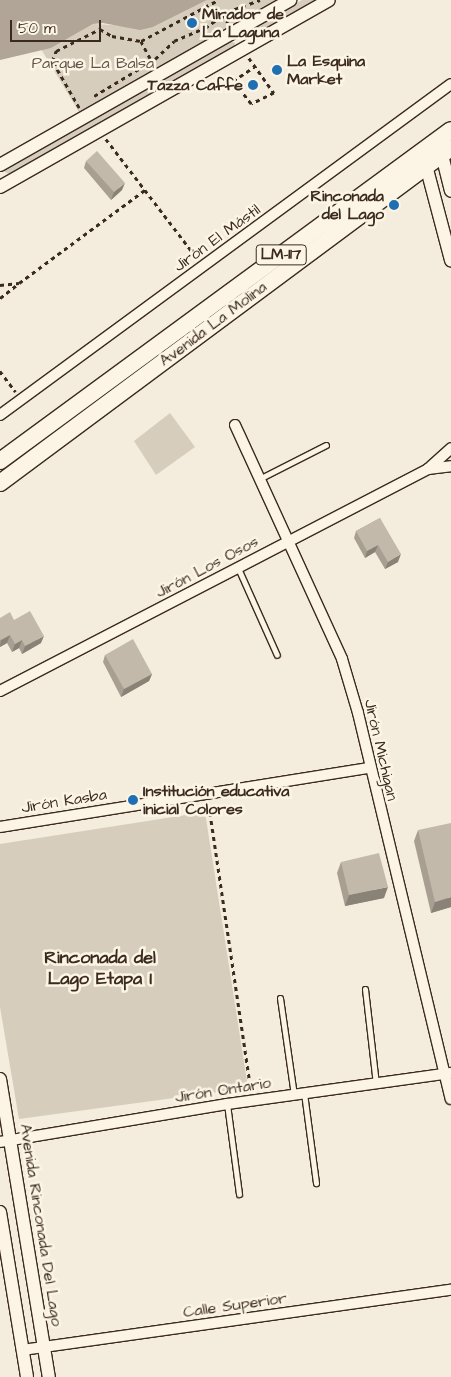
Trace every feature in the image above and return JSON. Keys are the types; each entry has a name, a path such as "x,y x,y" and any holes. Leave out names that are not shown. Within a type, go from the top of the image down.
{"main road":[{"name":"Avenida La Molina","path":"0,460 111,379 446,143"},
{"name":"Avenida La Molina","path":"0,483 196,337 424,158"},
{"path":"111,379 196,337"}],"street":[{"path":"0,165 81,112 160,74 290,0"},
{"path":"0,172 3,185 330,0"},
{"name":"Jirón El Mástil","path":"0,415 451,84"},
{"path":"446,143 451,191"},
{"path":"424,158 451,260"},
{"name":"Jirón Michigan","path":"235,426 342,659 448,1074 451,1098"},
{"name":"Jirón Los Osos","path":"0,691 428,469 451,448"},
{"name":"Jirón Los Osos","path":"428,469 451,466"},
{"name":"Jirón Kasba","path":"0,827 370,768"},
{"name":"Jirón Ontario","path":"5,1141 252,1100 448,1074"},
{"name":"Avenida Rinconada Del Lago","path":"0,1078 5,1141 49,1377"},
{"path":"0,1212 27,1377"},
{"name":"Calle Superior","path":"22,1350 451,1290"}],"lane":[{"path":"259,479 326,446"},
{"path":"238,568 277,655"},
{"path":"365,989 376,1084"},
{"path":"280,998 316,1183"},
{"path":"227,1104 239,1194"}],"path":[{"path":"218,0 141,41 95,30 74,45 52,54 52,61 81,112 152,61 174,41 204,28 223,14 260,0"},
{"path":"223,14 230,27"},
{"path":"141,41 160,74"},
{"path":"248,56 254,68 274,93 251,104 233,81 254,68"},
{"path":"99,130 146,189 203,267"},
{"path":"0,298 146,189"},
{"path":"0,278 4,282"},
{"path":"0,285 4,282 20,283"},
{"path":"0,371 21,399"},
{"path":"207,794 252,1100"}],"green space":[{"name":"Parque La Balsa","path":"207,0 278,0 79,112 41,49 51,48 93,24 153,27"},
{"path":"302,0 319,0 247,40 242,38 243,33"},
{"path":"230,41 235,43 234,48 9,174 5,172 4,170"},
{"path":"170,413 195,447 156,475 134,441"},
{"path":"205,812 248,1088 19,1119 0,1007 0,844"}],"shaded area":[{"path":"0,0 207,0 153,27 140,30 103,23 93,24 51,48 0,60"}],"building":[{"path":"97,151 125,183 114,192 86,161"},
{"path":"380,518 401,554 388,562 378,545 367,551 356,531"},
{"path":"30,611 44,636 25,646 22,640 15,644 10,635 0,639 0,618 10,612 14,620"},
{"path":"133,639 152,674 124,689 105,655"},
{"path":"451,823 451,897 435,902 418,830"},
{"path":"379,853 388,887 349,895 341,862"}],"place":[{"name":"Mirador de La Laguna","path":"192,23"},
{"name":"La Esquina Market","path":"277,70"},
{"name":"Tazza Caffe","path":"253,85"},
{"name":"Rinconada del Lago","path":"394,205"},
{"name":"Institución educativa inicial Colores","path":"133,800"}],"district":[{"name":"Rinconada del Lago Etapa I","path":"100,970"}]}
